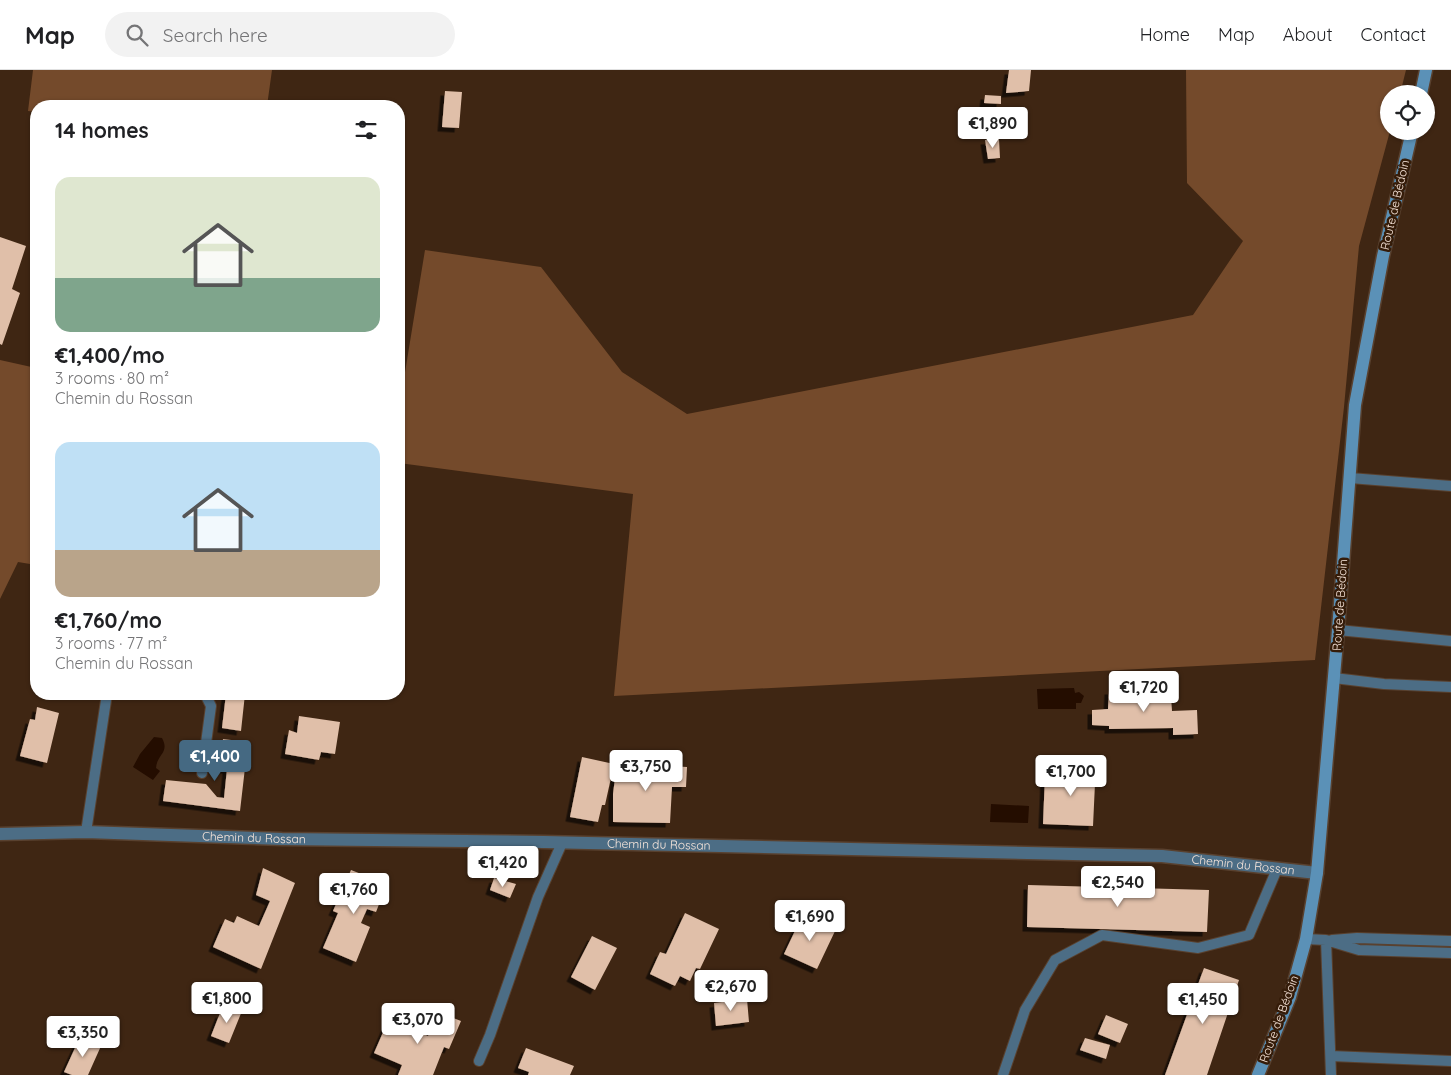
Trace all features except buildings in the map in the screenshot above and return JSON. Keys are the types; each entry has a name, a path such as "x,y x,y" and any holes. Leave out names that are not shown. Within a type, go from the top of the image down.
{"main road":[{"path":"1423,85 1426,70"},
{"name":"Route de Bédoin","path":"1258,1075 1290,997 1306,939 1317,873 1355,405 1383,256 1410,140"}],"street":[{"name":"Chemin du Rossan","path":"0,834 86,832 282,839 1162,856 1317,873"}],"lane":[{"path":"1350,478 1451,486"},
{"path":"1338,630 1451,641"},
{"path":"1334,678 1384,684 1451,687"},
{"path":"86,832 106,700"},
{"path":"202,773 211,706 208,700"},
{"path":"479,1061 490,1035 538,897 562,843"},
{"path":"1003,1075 1025,1010 1056,960 1102,936 1198,948 1249,934 1277,869"},
{"path":"1306,939 1357,938 1451,941"},
{"path":"1326,940 1359,950 1451,953"},
{"path":"1326,940 1332,1075"},
{"path":"1331,1056 1451,1060"}],"shaded area":[{"path":"33,70 272,70 268,100 30,100 30,111 28,111"},
{"path":"1186,70 1406,70 1402,85 1380,85 1380,140 1388,140 1359,246 1344,407 1315,660 614,696 633,494 405,464 405,372 425,250 541,267 622,372 687,414 1193,315 1243,241 1187,183"},
{"path":"0,360 30,367 30,564 18,562 0,599"},
{"path":"1074,688 1075,693 1079,692 1084,696 1081,703 1076,703 1076,709 1038,709 1037,689"},
{"path":"154,737 162,738 165,747 157,763 156,768 160,771 153,780 133,767 140,754"},
{"path":"991,804 1029,806 1028,823 990,822"}]}
